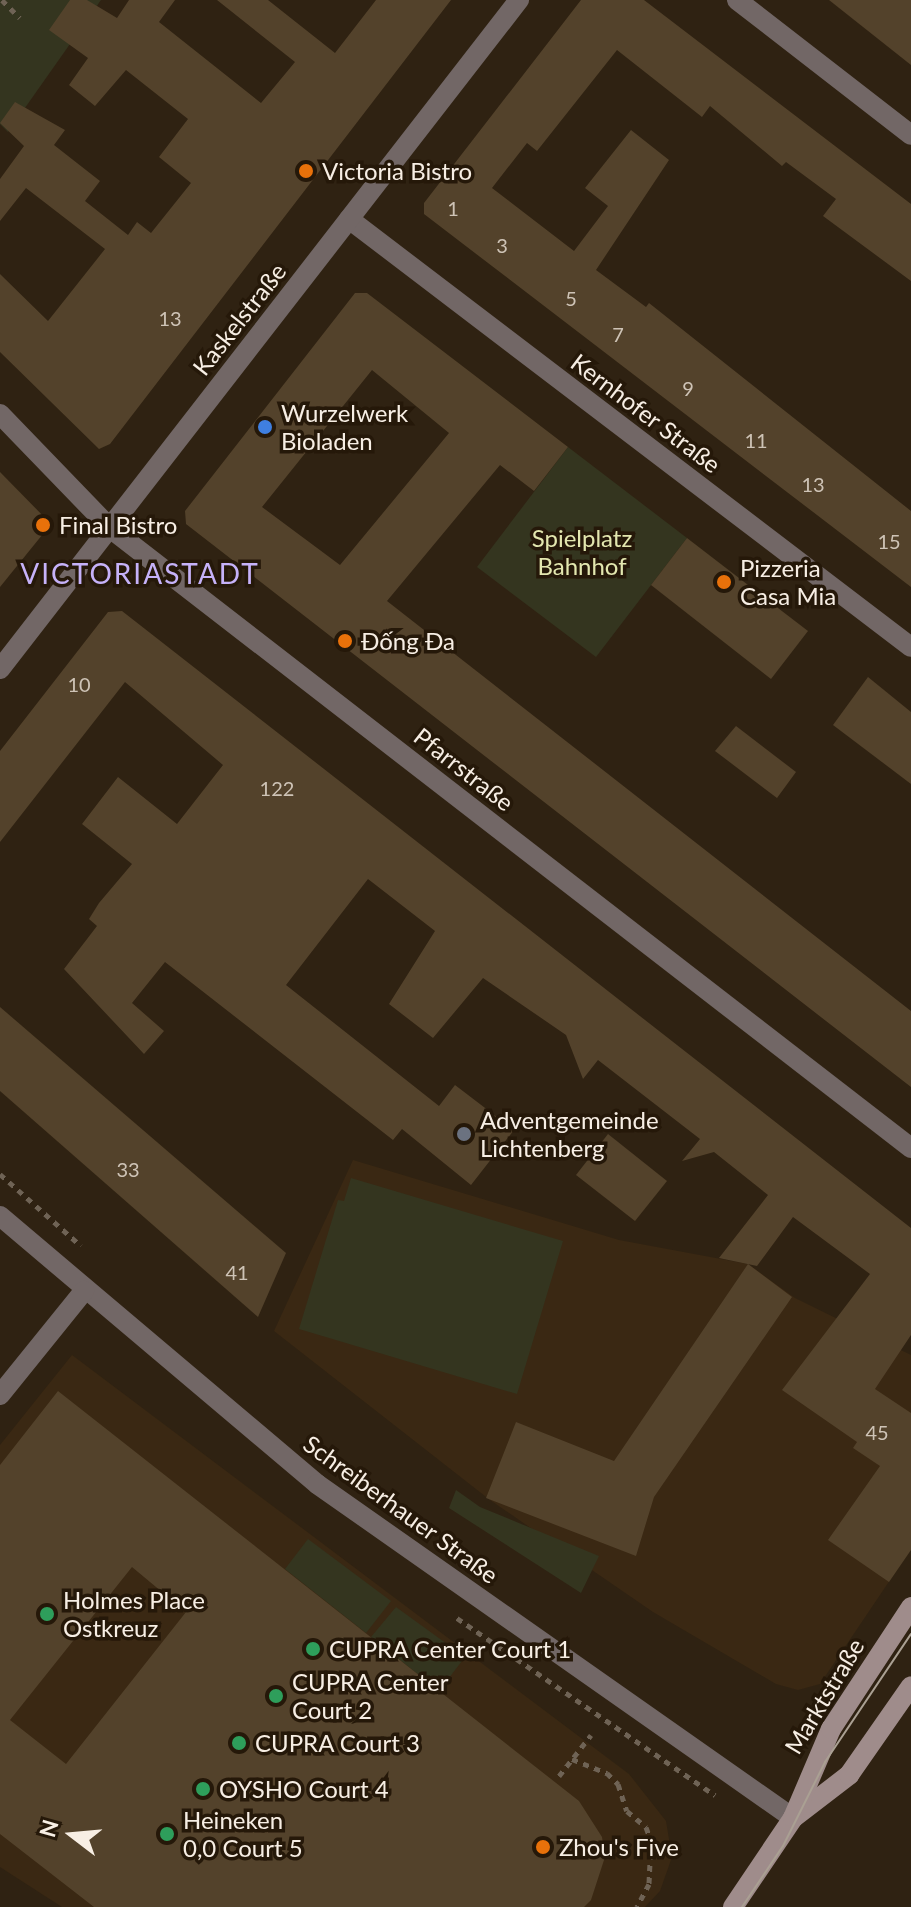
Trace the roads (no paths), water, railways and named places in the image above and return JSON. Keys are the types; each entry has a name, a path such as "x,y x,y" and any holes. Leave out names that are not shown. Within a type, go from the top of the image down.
{"main road":[{"name":"Marktstraße","path":"733,1907 793,1818 822,1745 911,1607"},
{"name":"Marktstraße","path":"793,1818 849,1775 911,1686"}],"street":[{"name":"Kaskelstraße","path":"0,669 519,0"},
{"path":"737,0 911,135"},
{"name":"Kernhofer Straße","path":"349,219 911,647"},
{"name":"Pfarrstraße","path":"0,414 110,528 911,1148"},
{"name":"Schreiberhauer Straße","path":"0,1216 84,1291 317,1484 793,1818"},
{"path":"0,1395 84,1291"}],"tram line":[{"path":"742,1907 783,1846 825,1762 911,1634"}],"place":[{"name":"Victoria Bistro","path":"306,171"},
{"name":"Wurzelwerk Bioladen","path":"265,427"},
{"name":"Final Bistro","path":"43,525"},
{"name":"Pizzeria Casa Mia","path":"724,582"},
{"name":"Đống Đa","path":"345,641"},
{"name":"Adventgemeinde Lichtenberg","path":"464,1134"},
{"name":"Holmes Place Ostkreuz","path":"47,1614"},
{"name":"CUPRA Center Court 1","path":"313,1649"},
{"name":"CUPRA Center Court 2","path":"276,1696"},
{"name":"CUPRA Court 3","path":"239,1743"},
{"name":"OYSHO Court 4","path":"203,1789"},
{"name":"Heineken 0,0 Court 5","path":"167,1834"},
{"name":"Zhou's Five","path":"543,1847"}],"district":[{"name":"VICTORIASTADT","path":"140,573"}],"park label":[{"name":"Spielplatz Bahnhof","path":"582,552"}]}
